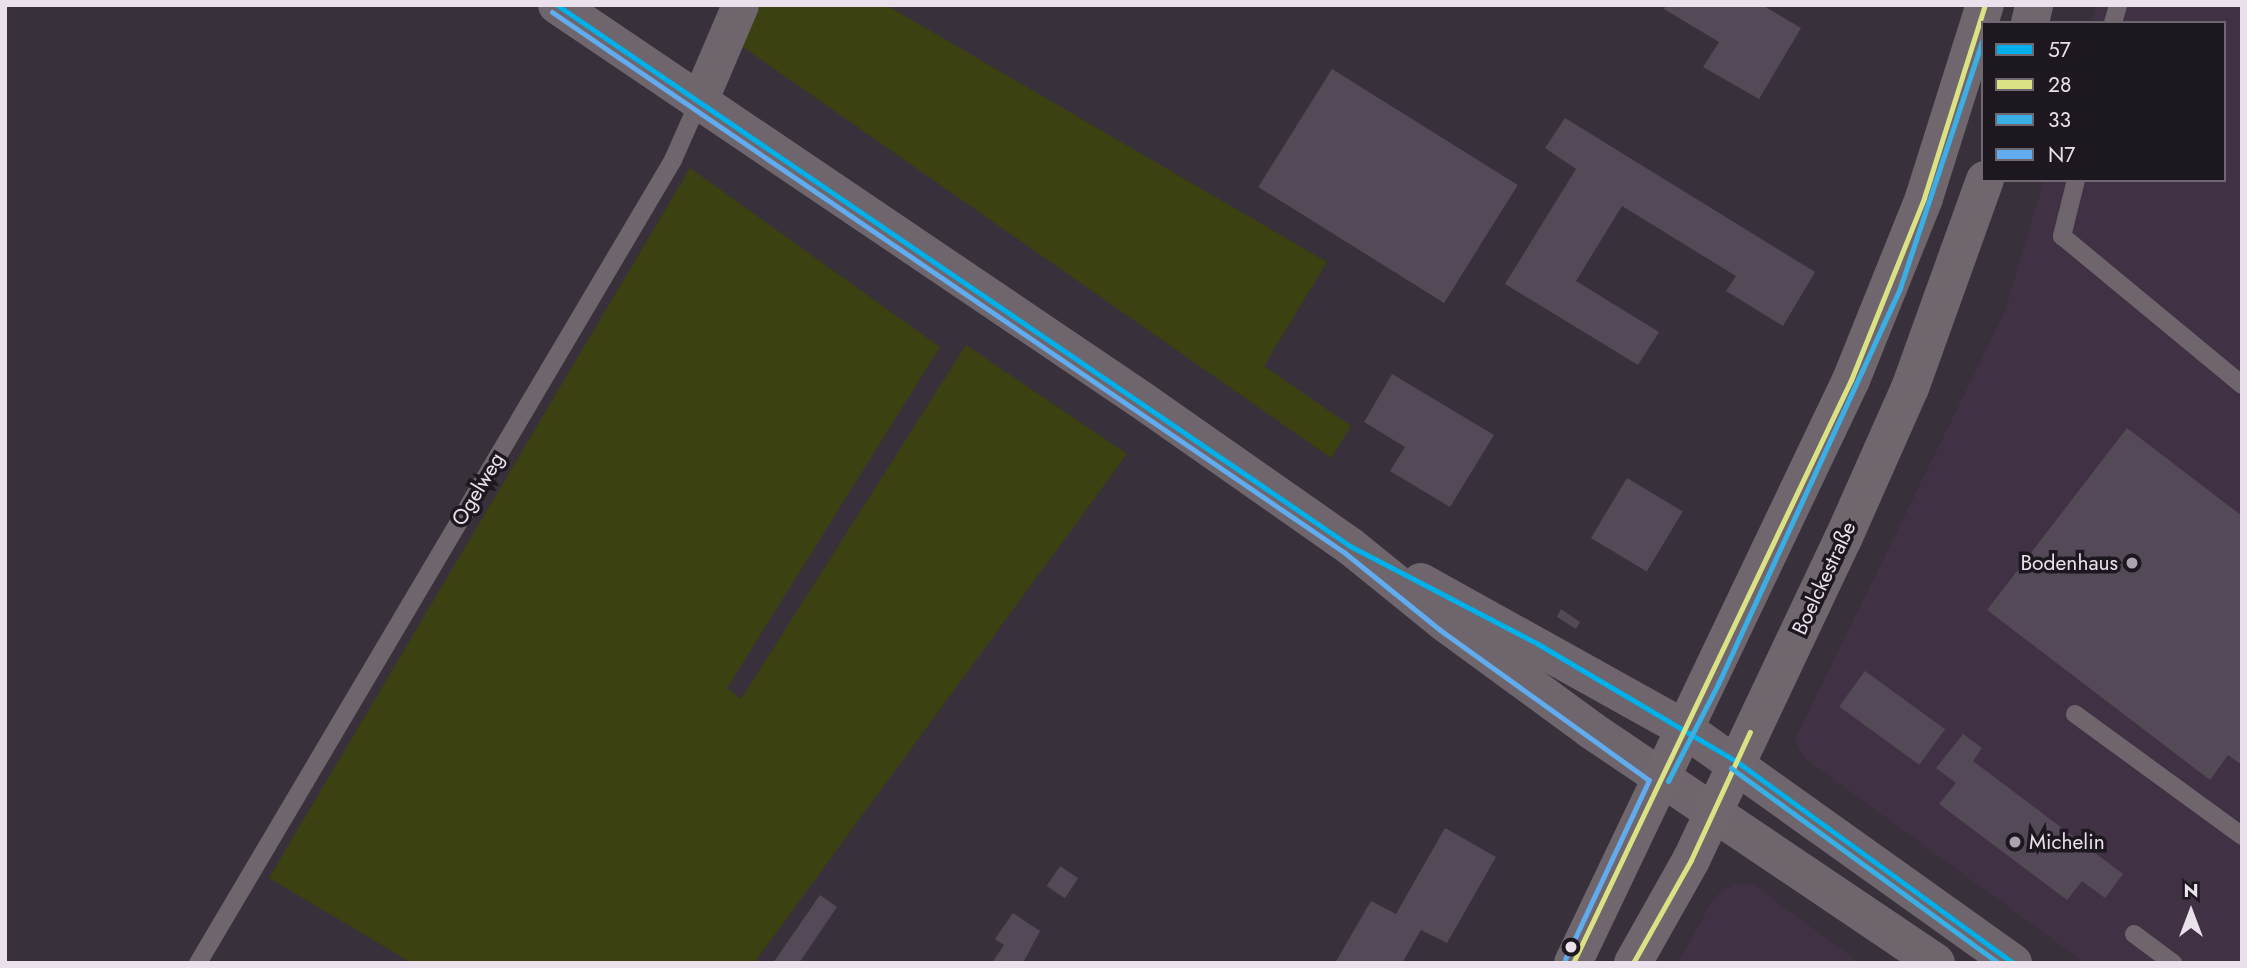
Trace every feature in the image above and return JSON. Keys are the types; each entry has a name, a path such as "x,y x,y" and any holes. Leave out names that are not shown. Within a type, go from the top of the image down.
{"main road":[{"path":"1573,963 1892,284 1985,5"},
{"name":"Boelckestraße","path":"1633,963 1683,876 1843,538 1910,388 1984,182"}],"street":[{"path":"557,5 1350,546 1445,623 1660,777 1713,810 1936,963"},
{"name":"Ogelweg","path":"699,101 740,5"},
{"path":"1350,546 1685,729 1736,761 2013,963"}],"lane":[{"name":"Ogelweg","path":"198,963 673,160 699,101"},
{"path":"2076,182 2062,236 2242,385"},
{"path":"2075,714 2242,836"},
{"path":"2134,934 2173,963"}],"shaded area":[{"path":"2096,5 2242,5 2242,963 2085,963 1803,757 1795,739 2005,311 2043,182 2226,182 2226,21 2092,21"},
{"path":"1734,884 1755,886 1860,963 1678,963 1714,897"}],"green space":[{"path":"750,5 886,5 1327,262 1264,366 1351,426 1331,458 736,42"},
{"path":"690,168 940,347 727,688 741,699 966,345 1127,454 754,963 412,963 269,878"}],"building":[{"path":"1666,5 1762,5 1801,28 1759,99 1703,67 1719,42 1664,9"},
{"path":"1332,69 1518,185 1444,303 1258,187"},
{"path":"1565,118 1815,272 1783,326 1726,291 1736,276 1622,206 1576,281 1659,332 1638,365 1505,284 1576,169 1545,148"},
{"path":"1392,374 1494,435 1450,507 1390,471 1405,447 1364,422"},
{"name":"Bodenhaus","path":"2127,428 2242,516 2242,765 2228,755 2210,780 1987,610"},
{"path":"1627,478 1683,511 1647,571 1591,538"},
{"path":"1561,609 1580,622 1576,629 1557,617"},
{"path":"1865,671 1945,729 1919,765 1839,707"},
{"path":"1963,734 1982,748 1973,761 2123,874 2105,898 2082,881 2067,900 1939,804 1956,783 1936,768"},
{"path":"1445,828 1496,857 1447,943 1421,930 1402,963 1335,963 1371,901 1396,914"},
{"path":"1060,866 1078,878 1065,898 1047,886"},
{"path":"820,895 837,907 799,963 773,963"},
{"path":"1013,913 1040,931 1023,963 992,963 1004,945 995,939"}],"transit line":[{"name":"57","path":"557,5 1350,546 1538,644 1736,761 2013,963"},
{"name":"28","path":"1573,963 1851,380 1924,198 1985,5"},
{"name":"N7","path":"552,12 1345,553 1440,630 1649,780 1565,959"},
{"name":"33","path":"1668,781 1718,684 1900,288 1981,45"},
{"name":"28","path":"1633,963 1691,860 1750,732"},
{"name":"33","path":"1731,768 1998,963"}],"place":[{"name":"Bodenhaus","path":"2132,563"},
{"name":"Michelin","path":"2015,842"}]}
